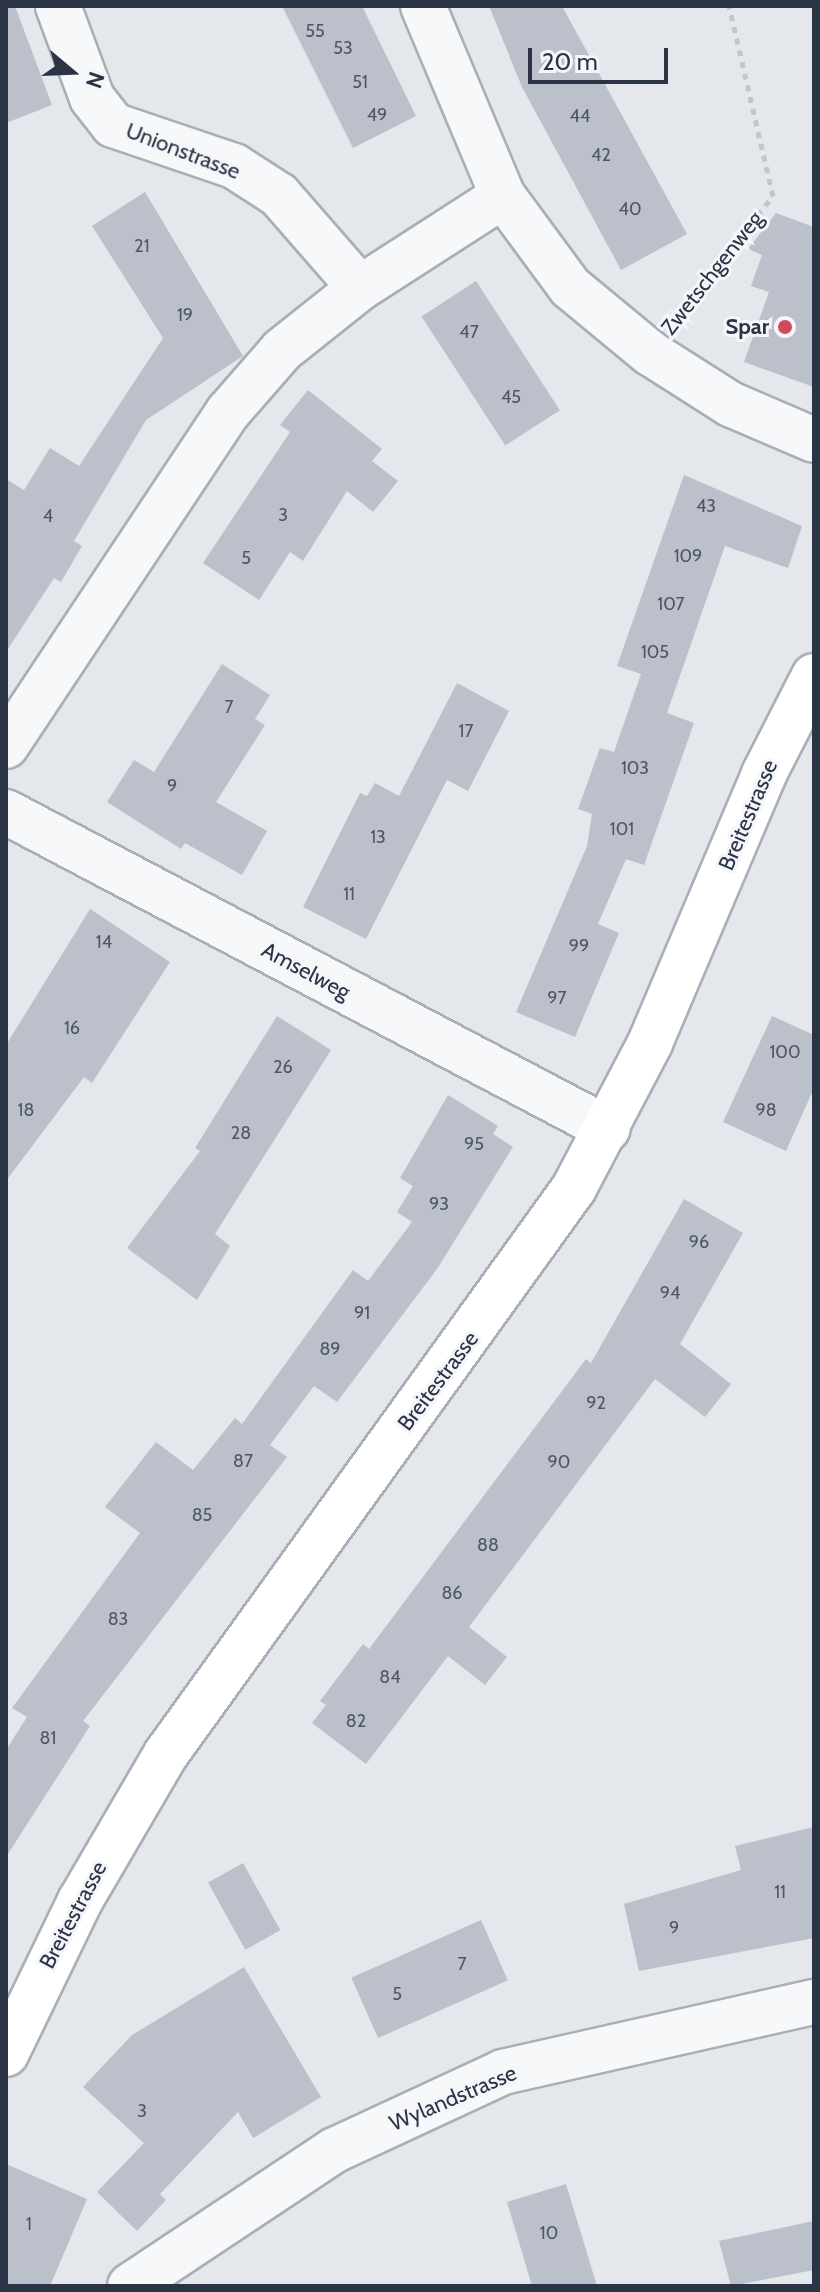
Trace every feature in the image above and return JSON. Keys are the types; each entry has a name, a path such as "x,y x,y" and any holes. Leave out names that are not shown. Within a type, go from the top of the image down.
{"main road":[{"name":"Breitestrasse","path":"6,2054 80,1901 166,1754 285,1582 516,1277 608,1129 814,676"}],"street":[{"name":"Unionstrasse","path":"58,6 92,98 113,125 234,166 279,195 360,288"},
{"path":"423,6 503,196 570,287 650,353 730,404 814,440"},
{"path":"6,746 228,412 282,350 360,288 503,196"},
{"name":"Amselweg","path":"6,812 608,1129"},
{"name":"Wylandstrasse","path":"130,2286 335,2150 503,2072 814,2002"}],"path":[{"name":"Zwetschgenweg","path":"650,353 773,196 729,6"}],"building":[{"path":"6,6 15,6 52,105 6,123"},
{"path":"282,6 362,6 416,116 353,148"},
{"path":"489,6 562,6 687,234 621,270 522,87"},
{"path":"145,192 243,356 146,420 74,541 82,546 61,582 54,578 6,652 6,479 24,490 50,448 79,466 163,338 92,226"},
{"name":"Spar","path":"776,213 814,227 814,387 744,362 769,292 751,286 762,255 748,249"},
{"path":"476,281 560,410 505,446 421,316"},
{"path":"308,390 382,449 372,461 398,481 373,512 347,491 303,561 290,552 259,600 203,563 290,432 280,425"},
{"path":"684,475 802,526 788,568 725,546 667,713 694,723 644,865 626,859 598,924 619,933 575,1037 516,1012 587,846 592,814 578,809 600,748 614,752 641,674 617,666"},
{"path":"222,664 270,695 255,719 265,725 216,802 267,831 242,875 185,843 181,849 107,802 134,760 154,772"},
{"path":"457,683 509,711 468,791 447,780 366,939 303,907 360,793 367,796 375,783 399,796"},
{"path":"90,909 170,962 92,1083 84,1077 6,1181 6,1045"},
{"path":"277,1016 331,1050 215,1234 230,1246 197,1300 127,1248 200,1151 195,1148"},
{"path":"772,1016 814,1035 814,1088 786,1151 723,1122"},
{"path":"448,1095 498,1126 493,1134 513,1147 437,1269 337,1402 314,1386 270,1445 287,1457 83,1721 90,1726 6,1857 6,1750 27,1717 12,1708 140,1533 105,1507 156,1442 193,1470 235,1418 242,1424 353,1270 368,1281 412,1222 397,1212 413,1186 400,1178"},
{"path":"684,1199 743,1233 680,1344 731,1384 705,1417 655,1379 469,1627 507,1657 485,1685 448,1656 366,1764 312,1723 326,1705 320,1701 363,1644 369,1649 586,1359 591,1363"},
{"path":"814,1827 814,1938 639,1971 624,1904 741,1870 735,1846"},
{"path":"243,1863 280,1930 245,1950 208,1882"},
{"path":"481,1920 508,1980 378,2038 351,1978"},
{"path":"244,1967 321,2097 253,2138 238,2112 160,2194 166,2200 137,2231 97,2192 144,2143 83,2087 132,2035"},
{"path":"6,2164 87,2199 50,2286 6,2286"},
{"path":"566,2184 597,2286 532,2286 507,2202"},
{"path":"814,2221 814,2270 731,2286 719,2241"}],"place":[{"name":"Spar","path":"785,327"}]}
